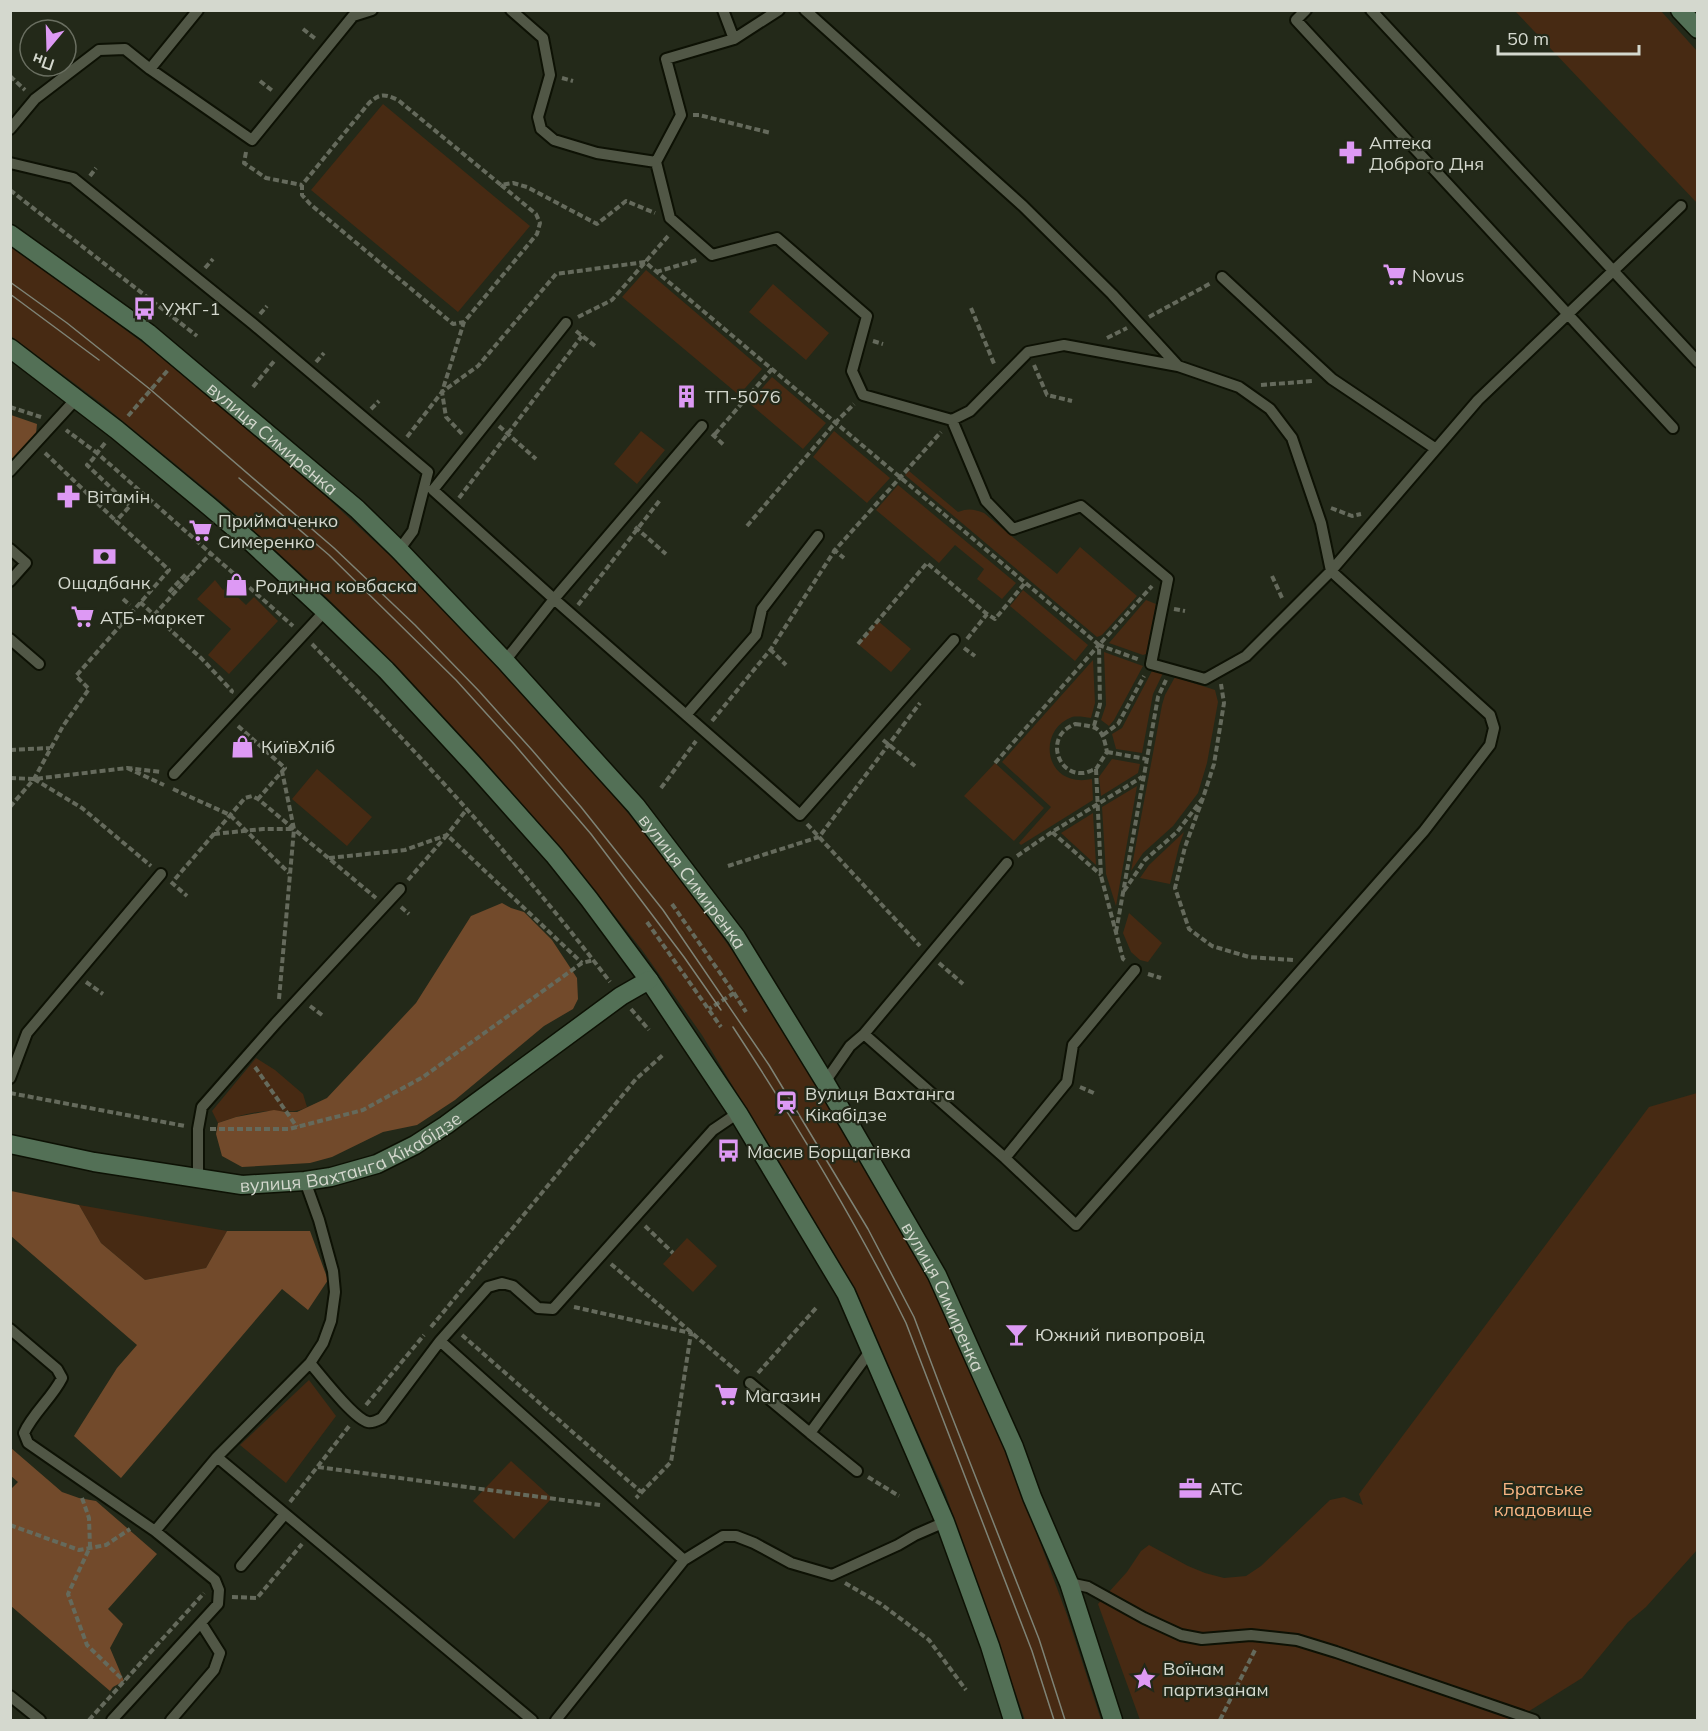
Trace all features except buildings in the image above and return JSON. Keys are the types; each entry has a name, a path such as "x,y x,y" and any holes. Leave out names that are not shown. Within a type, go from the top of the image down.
{"street":[{"path":"1680,10 1698,29"},
{"name":"вулиця Симиренка","path":"10,234 148,333 357,509 505,661 636,806 736,937 825,1082 937,1275 1014,1447 1032,1497 1069,1583 1113,1720"},
{"path":"10,348 117,430 244,536 325,611 386,670 472,763 590,899 649,980 738,1113 846,1293 945,1522 990,1647 1012,1720"},
{"name":"вулиця Вахтанга Кікабідзе","path":"10,1144 94,1162 242,1185 331,1177 377,1164 415,1145 446,1125 621,996 649,980"}],"lane":[{"path":"150,69 198,10"},
{"path":"10,129 35,99 99,50 125,49 252,140 353,16 372,10"},
{"path":"511,10 543,38 550,75 538,117 541,129 554,140 597,153 656,162"},
{"path":"723,10 734,39"},
{"path":"779,10 734,39 666,59 681,115 656,162 674,222 712,255 777,238 867,316 852,371 863,395 952,420 970,411 1028,352 1064,345 1178,366 1239,387 1270,409 1292,438 1321,524 1331,571 1490,715 1494,728 1490,745 1424,831 1076,1224 864,1034"},
{"path":"805,10 1023,206 1104,286 1178,366"},
{"path":"1306,10 1296,20 1673,428"},
{"path":"1371,10 1698,362"},
{"path":"10,163 73,178 284,349 428,472 413,531 399,550"},
{"path":"952,420 986,501 1013,529 1081,506 1168,579 1151,664 1205,679 1246,656 1289,614 1331,571 1478,400 1681,206"},
{"path":"1222,277 1332,379 1436,449"},
{"path":"566,323 433,490 800,815 873,731 958,643"},
{"path":"10,471 76,399"},
{"path":"505,661 702,426"},
{"path":"686,715 756,635 762,609 818,536"},
{"path":"10,549 26,563 10,581"},
{"path":"174,774 325,611"},
{"path":"10,639 39,664"},
{"path":"825,1082 850,1046 864,1034 1007,863"},
{"path":"10,1078 27,1033 161,874"},
{"path":"198,1178 198,1129 202,1107 400,889"},
{"path":"1005,1158 1066,1082 1074,1045 1135,970"},
{"path":"310,1363 357,1416 368,1422 375,1422 382,1418 440,1341 488,1287 502,1283 513,1286 538,1308 553,1309 713,1130 738,1113"},
{"path":"155,1531 217,1457 310,1363 323,1343 331,1321 334,1292 333,1271 305,1181"},
{"path":"10,1329 57,1369 62,1378 28,1424 24,1433 28,1443 155,1531 215,1580 219,1590 218,1604 112,1720"},
{"path":"440,1341 684,1560"},
{"path":"810,1433 871,1350"},
{"path":"750,1383 857,1471"},
{"path":"217,1457 532,1720"},
{"path":"241,1566 284,1513"},
{"path":"556,1720 684,1560 723,1536 736,1536 791,1563 832,1575 898,1545 915,1534 945,1522"},
{"path":"1069,1583 1088,1587 1180,1635 1202,1639 1251,1635 1297,1640 1534,1720"},
{"path":"171,1720 214,1670 220,1653 201,1623"},
{"path":"10,1696 40,1720"}],"path":[{"path":"464,322 453,324 445,318 302,195 302,185 377,96 388,95 398,100 536,214 540,223 537,234 464,322 442,392 446,417 470,443"},
{"path":"681,115 699,115 771,133"},
{"path":"252,140 247,148 244,163 266,178 302,185"},
{"path":"501,185 513,183 527,188 597,224 626,201 674,222 645,262 612,300 566,323 595,346"},
{"path":"10,190 197,336"},
{"path":"656,272 712,255"},
{"path":"399,447 442,392 478,366 556,274 645,262 1099,645 1151,664 1118,724 1103,735"},
{"path":"1084,349 1138,323 1222,277"},
{"path":"971,308 1000,380"},
{"path":"452,507 582,336"},
{"path":"254,387 284,349"},
{"path":"1028,352 1047,395 1072,401"},
{"path":"117,521 130,506 87,465 178,358"},
{"path":"713,435 772,369"},
{"path":"1239,387 1332,379"},
{"path":"747,526 835,423 863,395"},
{"path":"10,407 56,423 97,453 303,635 393,728 493,837 594,960 582,963 423,1077 363,1110 289,1129 207,1129 208,1119"},
{"path":"490,418 536,459"},
{"path":"661,788 704,731 771,650 835,550 952,420"},
{"path":"10,807 34,779 63,726 89,689 76,676 169,570 35,444"},
{"path":"572,614 664,495"},
{"path":"1329,507 1352,516 1386,508"},
{"path":"624,518 666,554"},
{"path":"818,536 844,558"},
{"path":"154,615 211,553"},
{"path":"858,644 927,563 994,620 1024,582"},
{"path":"169,592 186,574 189,578"},
{"path":"994,763 1163,574"},
{"path":"1272,576 1289,614"},
{"path":"123,598 130,605"},
{"path":"140,602 202,659 232,691 227,716 285,768 258,799"},
{"path":"958,643 987,614"},
{"path":"756,635 786,665"},
{"path":"1095,726 1100,704 1099,645"},
{"path":"1116,932 1158,696 1171,669"},
{"path":"1218,672 1224,703 1214,764 1185,847 1175,888 1189,929 1212,946 1250,957 1309,961"},
{"path":"1096,769 1081,774 1066,769 1058,759 1057,743 1063,731 1075,724 1095,726 1103,735 1107,752 1096,769 1101,876 1123,958 1135,970"},
{"path":"873,731 915,766"},
{"path":"10,750 51,748"},
{"path":"1107,752 1146,759"},
{"path":"127,768 230,815 290,874"},
{"path":"10,778 34,779 127,768 174,774"},
{"path":"276,1023 294,829 282,771"},
{"path":"1007,863 1052,832 1143,777"},
{"path":"34,779 82,808 187,896"},
{"path":"171,883 245,798 252,796 385,905"},
{"path":"1122,894 1145,860 1177,832 1203,798"},
{"path":"400,889 467,809"},
{"path":"800,815 929,956 963,984"},
{"path":"214,834 294,829"},
{"path":"1052,832 1101,876"},
{"path":"328,858 405,850 447,835"},
{"path":"447,835 582,963"},
{"path":"672,904 746,1012"},
{"path":"647,922 721,1027"},
{"path":"79,990 86,981 103,994"},
{"path":"709,1009 734,993"},
{"path":"306,1003 322,1015"},
{"path":"284,1513 357,1416 636,1078 663,1053"},
{"path":"252,1062 297,1127"},
{"path":"10,1093 198,1129"},
{"path":"636,1217 674,1253"},
{"path":"602,1256 750,1383 816,1308"},
{"path":"558,1304 691,1333"},
{"path":"452,1327 642,1492"},
{"path":"318,1467 627,1508 671,1462 691,1333"},
{"path":"857,1471 899,1496"},
{"path":"74,1475 89,1518 90,1547 68,1594 87,1645 124,1681"},
{"path":"10,1525 79,1550 106,1545 142,1521"},
{"path":"219,1596 257,1598 310,1534"},
{"path":"832,1575 881,1604 929,1640 966,1690"},
{"path":"89,1720 215,1580"},
{"path":"1220,1720 1262,1636"}],"green space":[{"path":"1515,11 1661,11 1697,51 1697,203"},
{"path":"383,104 530,226 458,312 311,190"},
{"path":"11,244 179,370 306,478 388,554 465,629 513,680 623,807 684,884 749,974 859,1156 937,1296 1005,1448 1067,1615 1101,1720 1025,1720 945,1492 847,1276 702,1035 642,950 573,863 488,765 385,655 318,589 224,504 102,404 11,336"},
{"path":"646,270 762,369 739,395 622,297"},
{"path":"773,284 829,333 806,360 749,312"},
{"path":"772,377 826,423 803,449 749,403"},
{"path":"641,431 665,450 637,484 614,464"},
{"path":"834,431 890,478 867,503 813,457"},
{"path":"909,471 958,512 971,509 984,513 1057,574 1080,547 1137,596 1102,635 1097,637 905,475"},
{"path":"898,485 1016,583 1002,599 977,579 984,569 955,545 939,563 876,510"},
{"path":"215,580 223,590 227,587 246,605 254,597 278,621 229,674 208,655 231,629 197,599"},
{"path":"1023,590 1088,645 1075,661 1010,606"},
{"path":"1146,600 1156,604 1146,654 1143,655 1109,643"},
{"path":"878,621 911,649 891,672 858,644"},
{"path":"1104,652 1143,666 1109,726 1101,720 1106,705"},
{"path":"1093,660 1095,703 1091,718 1072,717 1061,724 1053,734 1050,757 1055,767 1064,775 1076,780 1092,779 1093,800 1021,845 1019,843 1051,807 1002,762"},
{"path":"1153,669 1163,673 1153,694 1142,753 1116,749 1112,734 1122,728"},
{"path":"1175,677 1215,690 1218,702 1207,763 1198,793 1173,826 1143,853 1131,871 1162,705"},
{"path":"1112,759 1140,764 1138,773 1101,796 1099,777"},
{"path":"995,763 1044,808 1014,841 964,796"},
{"path":"317,769 372,817 347,846 292,799"},
{"path":"1137,786 1116,906 1106,874 1102,807"},
{"path":"1093,813 1096,865 1061,833"},
{"path":"1184,832 1170,884 1140,878 1149,865"},
{"path":"1129,913 1162,943 1148,962 1140,960 1131,952 1123,933"},
{"path":"256,1058 275,1070 303,1094 307,1107 295,1111 253,1113 218,1123 212,1111"},
{"name":"Братське кладовище","path":"1697,1093 1697,1550 1646,1607 1628,1622 1582,1678 1515,1720 1140,1720 1098,1604 1127,1572 1141,1551 1149,1545 1205,1573 1224,1578 1246,1576 1261,1566 1330,1500 1344,1497 1363,1505 1359,1494 1649,1107"},
{"path":"79,1205 227,1231 206,1268 145,1280 101,1243"},
{"path":"687,1238 717,1266 693,1292 663,1264"},
{"path":"309,1380 336,1416 286,1483 240,1445"},
{"path":"511,1461 552,1498 514,1539 473,1501"}],"shaded area":[{"path":"11,415 37,424 36,434 11,464"},
{"path":"502,903 524,912 552,940 577,978 578,999 573,1009 544,1026 455,1100 417,1125 383,1132 332,1157 310,1163 242,1167 222,1156 216,1134 218,1123 274,1110 297,1112 327,1098 416,1003 471,916"},
{"path":"11,1191 79,1205 101,1243 145,1280 206,1268 227,1231 310,1231 328,1280 308,1310 282,1289 121,1478 74,1436 117,1368 137,1345 11,1236"},
{"path":"11,1448 62,1492 96,1501 157,1554 108,1609 123,1624 110,1648 124,1681 110,1691 11,1606 11,1489 18,1482 11,1476"}],"tram line":[{"path":"10,282 67,323 151,390 334,548 415,625 532,750 581,807 663,910 769,1065 868,1229 914,1317 1039,1639 1065,1720"},
{"path":"10,294 99,360"},
{"path":"239,478 329,555 456,680 514,744 591,834 721,1010"},
{"path":"733,1027 780,1099 824,1173 867,1247 906,1323 1032,1651 1054,1720"}],"place":[{"name":"Аптека Доброго Дня","path":"1351,152"},
{"name":"Novus","path":"1394,275"},
{"name":"УЖГ-1","path":"144,308"},
{"name":"ТП-5076","path":"687,396"},
{"name":"Вітамін","path":"69,496"},
{"name":"Приймаченко Симеренко","path":"200,530"},
{"name":"Ощадбанк","path":"104,556"},
{"name":"Родинна ковбаска","path":"237,585"},
{"name":"АТБ-маркет","path":"82,617"},
{"name":"КиївХліб","path":"243,746"},
{"name":"Вулиця Вахтанга Кікабідзе","path":"787,1103"},
{"name":"Масив Борщагівка","path":"729,1151"},
{"name":"Южний пивопровід","path":"1017,1334"},
{"name":"Магазин","path":"727,1395"},
{"name":"АТС","path":"1191,1488"},
{"name":"Воїнам партизанам","path":"1145,1678"}]}
